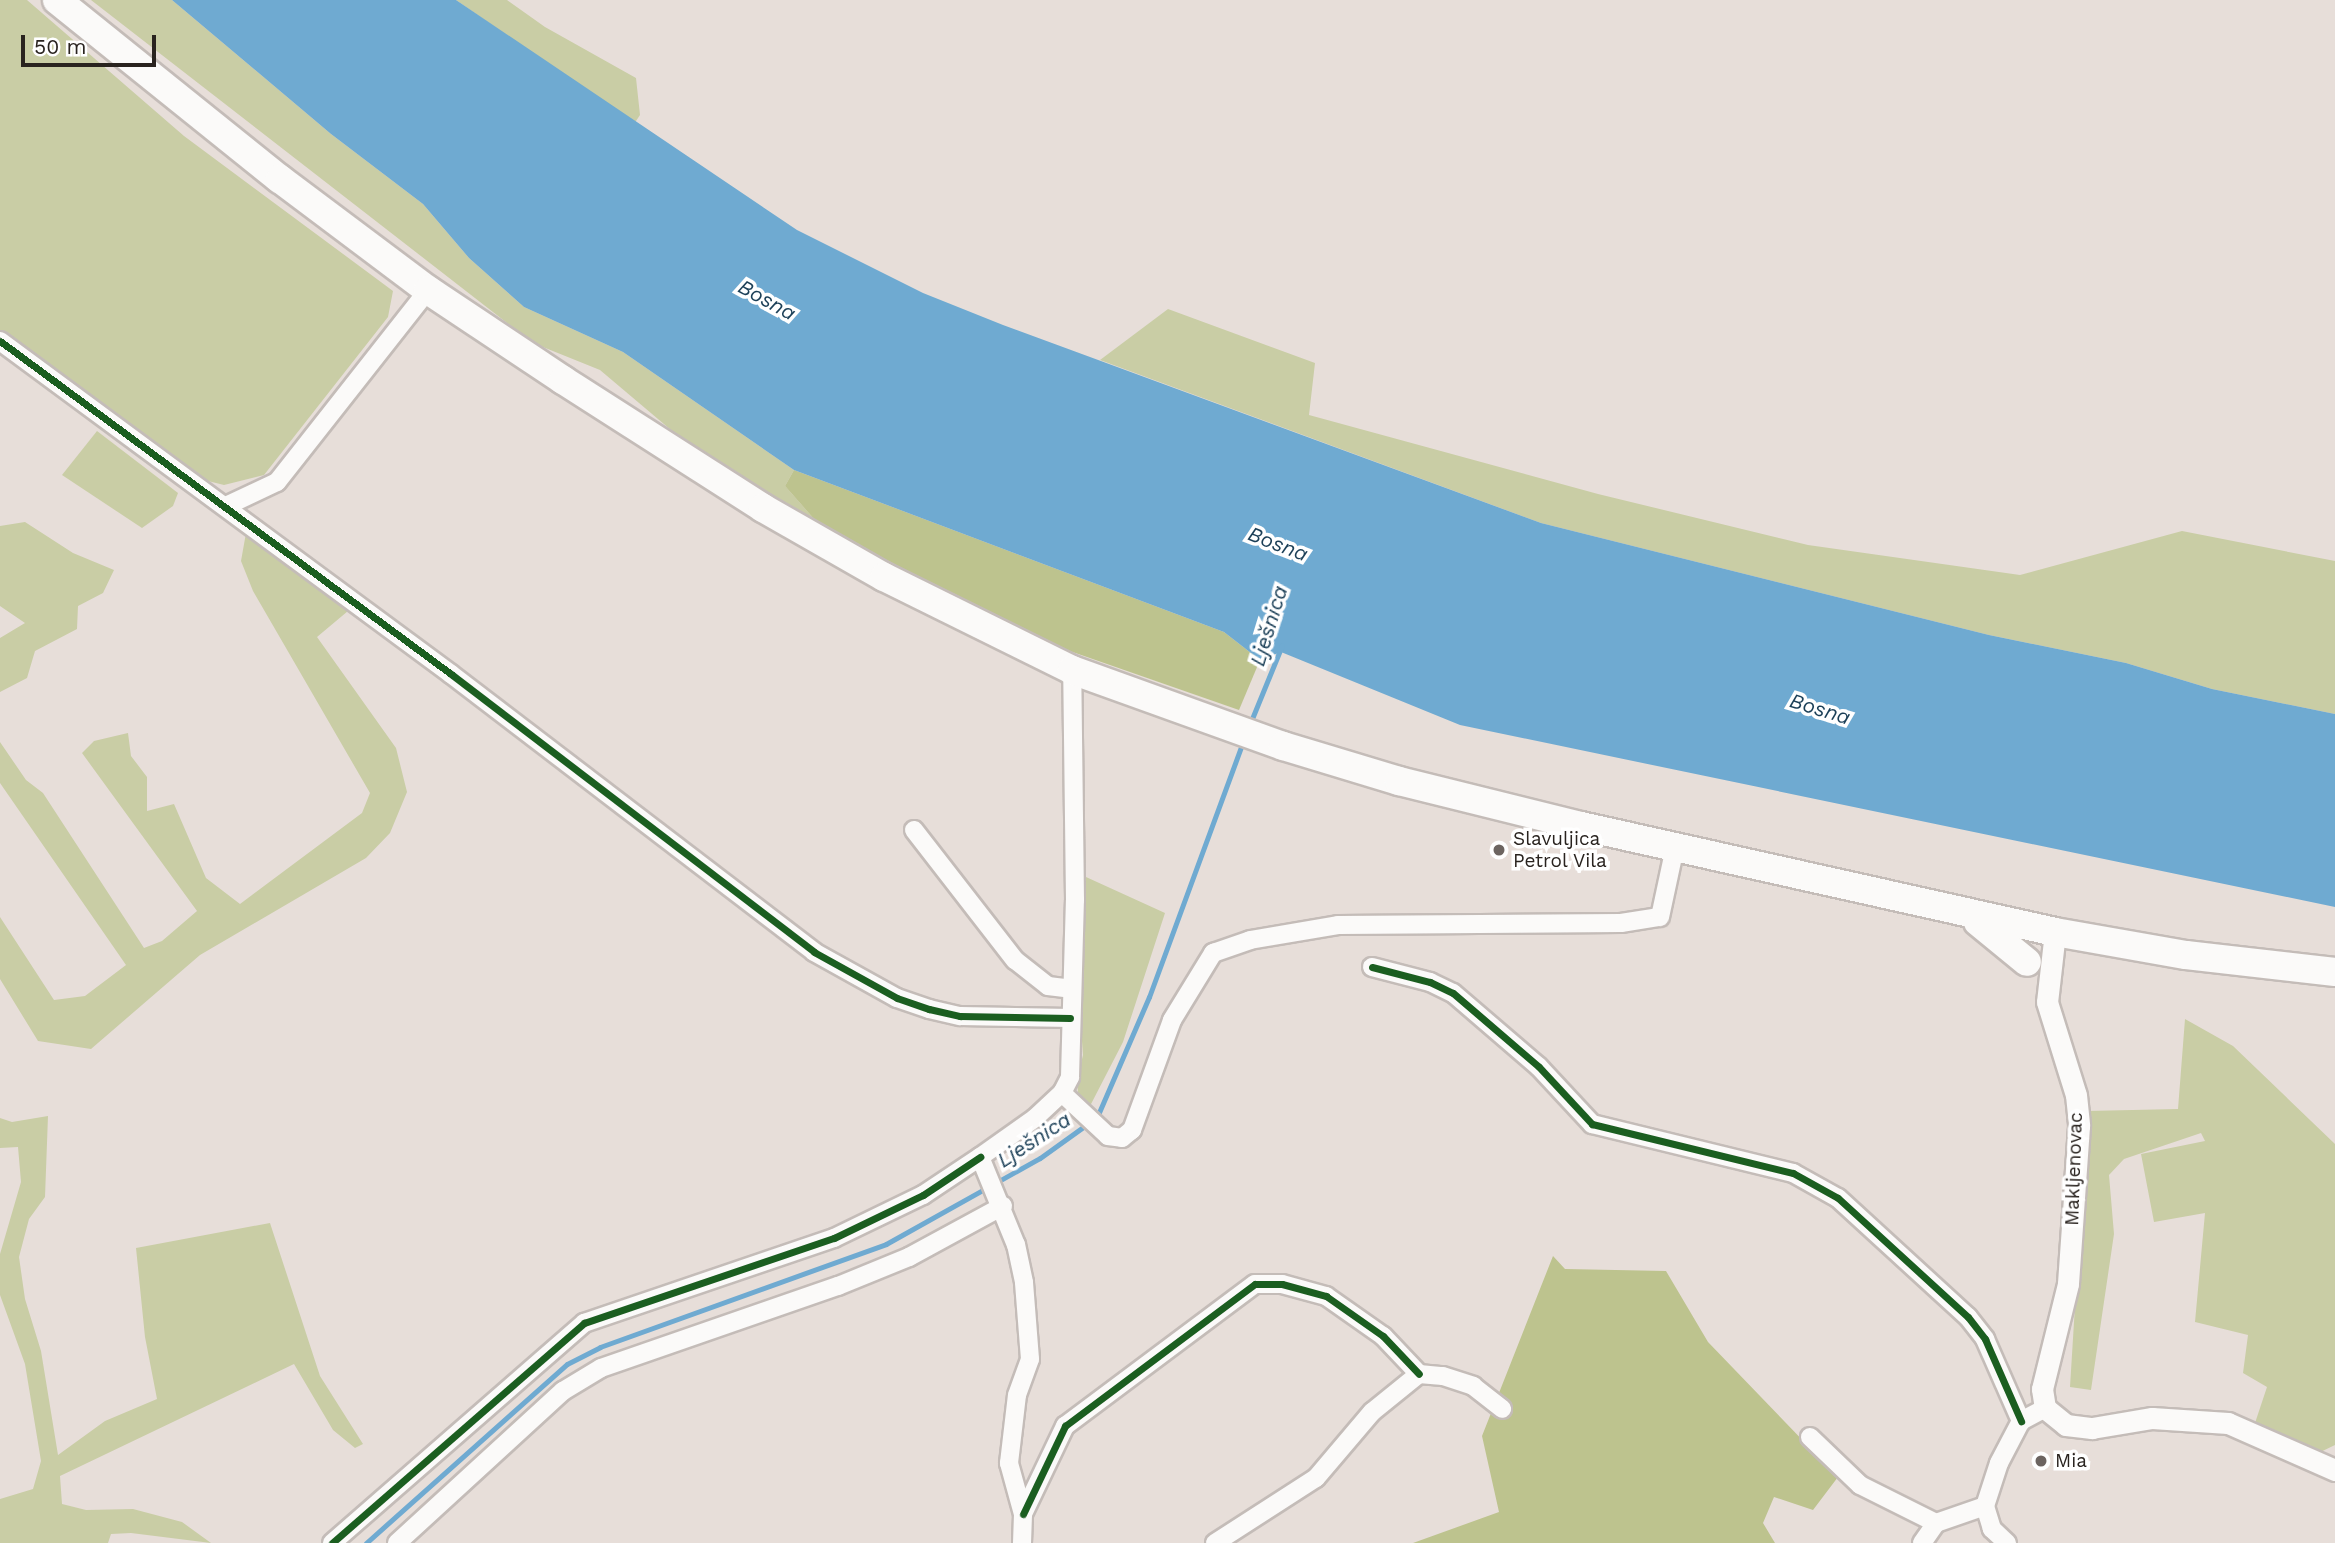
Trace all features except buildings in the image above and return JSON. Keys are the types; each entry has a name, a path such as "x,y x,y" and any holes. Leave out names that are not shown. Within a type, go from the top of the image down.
{"main road":[{"path":"57,0 280,179 428,290 734,492 884,577 1072,670 1211,723 1399,781 1675,847 1967,915 2050,931 2186,955 2335,972"},
{"path":"1967,915 2000,935 2028,962"}],"street":[{"path":"226,506 277,482 428,290"},
{"path":"0,341 226,506 814,952 897,998 929,1009 960,1016 1070,1018"},
{"path":"332,1543 584,1323 834,1238 982,1166 1062,1093 1070,1077 1075,900 1072,670"},
{"path":"914,830 1015,960 1048,986 1071,989"},
{"path":"1062,1093 1108,1136 1122,1138 1132,1130 1172,1020 1213,953 1250,940 1338,925 1621,923 1660,917 1675,847"},
{"path":"2047,1002 2028,962 2031,942 2050,931"},
{"name":"Makljenovac","path":"2045,1408 2042,1388 2068,1284 2079,1126 2076,1095 2047,1002 2050,931"},
{"path":"1372,967 1430,982 1453,993 1539,1067 1592,1124 1793,1173 1838,1198 1968,1317 1985,1339 2021,1421"},
{"path":"982,1166 1001,1203 1016,1245 1028,1321 1030,1359 1017,1395 1009,1463 1023,1514 1022,1543"},
{"path":"397,1543 563,1391 601,1368 838,1286 909,1256 1001,1203"},
{"path":"1023,1514 1065,1426 1255,1284 1282,1284 1326,1296 1383,1336 1419,1374 1443,1376 1473,1386 1502,1409"},
{"path":"1215,1543 1317,1478 1372,1412 1419,1374"},
{"path":"2007,1543 1992,1529 1985,1506 1999,1463 2021,1421 2045,1408 2066,1425 2092,1428 2152,1418 2228,1423 2335,1470"},
{"path":"1811,1437 1860,1485 1936,1523"},
{"path":"1922,1543 1936,1523 1985,1506"}],"green space":[{"path":"0,0 27,0 184,136 393,291 388,317 264,475 224,485 208,481 0,331"},
{"path":"91,0 172,0 331,134 423,204 469,258 524,307 623,352 794,470 785,486 822,528 671,430 600,370 533,343"},
{"path":"456,0 507,0 545,27 636,78 640,115 634,124"},
{"path":"1168,309 1315,363 1309,415 1598,494 1808,545 2020,575 2182,531 2335,561 2335,714 2212,689 2126,663 1989,635 1541,523 1100,360"},
{"path":"97,431 178,493 173,506 142,528 62,475"},
{"path":"794,470 1224,632 1260,660 1239,710 1041,641 822,528 785,486"},
{"path":"25,522 73,553 114,570 103,593 78,606 77,629 35,651 27,678 0,692 0,638 25,623 0,606 0,526"},
{"path":"246,533 348,611 317,637 396,748 407,792 390,833 366,858 200,955 91,1049 38,1041 0,979 0,917 54,1000 85,996 126,965 0,783 0,742 26,780 43,793 144,948 162,941 197,911 82,753 94,741 128,733 131,756 147,777 147,811 174,804 206,878 240,904 362,813 370,793 253,591 241,561"},
{"path":"1086,877 1165,913 1123,1042 1090,1106 1078,1093 1077,1080 1083,1055 1080,1015"},
{"path":"2185,1019 2233,1046 2335,1144 2335,1445 2308,1458 2254,1426 2267,1387 2243,1373 2248,1335 2195,1322 2205,1213 2154,1222 2141,1154 2205,1141 2201,1133 2124,1159 2109,1175 2114,1234 2091,1390 2070,1387 2087,1111 2178,1109"},
{"path":"48,1116 45,1197 29,1219 19,1257 25,1299 41,1351 58,1455 105,1421 157,1399 145,1337 136,1248 270,1223 320,1376 363,1444 355,1448 333,1430 294,1364 60,1476 62,1504 86,1510 133,1509 182,1522 211,1543 131,1533 111,1534 108,1543 0,1543 0,1499 33,1489 41,1461 25,1364 0,1295 0,1254 21,1182 18,1147 0,1148 0,1118 12,1122"},
{"path":"1553,1256 1565,1269 1666,1271 1708,1342 1838,1477 1813,1510 1774,1497 1763,1523 1775,1543 1413,1543 1499,1512 1482,1436"}],"water":[{"name":"Bosna","path":"172,0 456,0 797,230 923,293 1003,325 1541,523 1989,635 2126,663 2212,689 2335,714 2335,907 1460,725 1281,652 1260,660 1224,632 794,470 623,352 524,307 469,258 423,204 331,134"}],"waterway":[{"name":"Lješnica","path":"1249,726 1282,645"},
{"name":"Lješnica","path":"366,1543 567,1364 600,1347 886,1244 1040,1158 1097,1117 1149,997 1243,742"}],"cycle path":[{"path":"0,341 451,674 814,952 897,998 929,1009 960,1016 1070,1018"},
{"path":"1372,967 1430,982 1453,993 1539,1067 1592,1124 1793,1173 1838,1198 1968,1317 1985,1339 2021,1421"},
{"path":"332,1543 584,1323 834,1238 923,1195 980,1157"},
{"path":"1023,1514 1065,1426 1255,1284 1282,1284 1326,1296 1383,1336 1419,1374"}],"place":[{"name":"Slavuljica Petrol Vila","path":"1499,850"},
{"name":"Mia","path":"2041,1461"}]}
